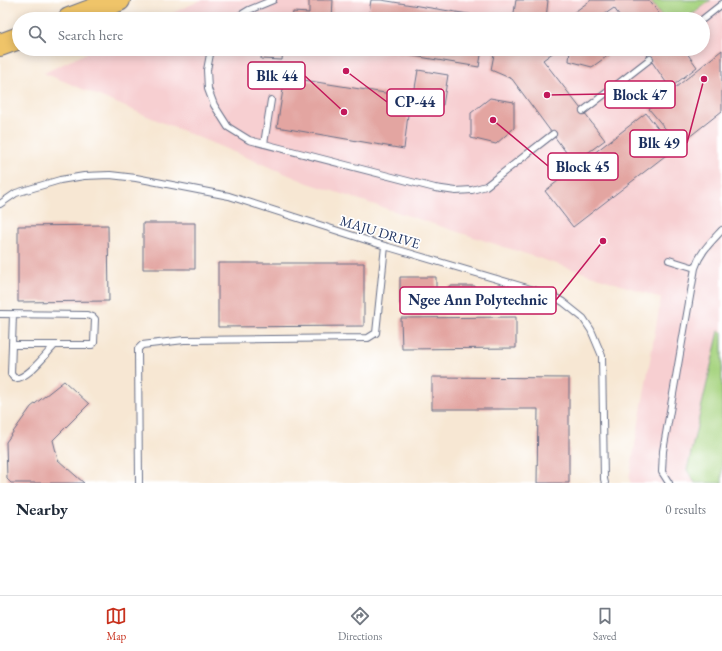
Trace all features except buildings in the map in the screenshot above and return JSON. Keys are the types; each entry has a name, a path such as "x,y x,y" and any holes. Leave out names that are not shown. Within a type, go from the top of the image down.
{"highway":[{"path":"87,12 119,0"},
{"path":"0,45 12,41"}],"lane":[{"path":"246,12 272,0"},
{"path":"710,13 722,4"},
{"path":"210,56 207,70 208,89 214,104 228,127 249,140 435,188 456,191 472,190 486,186 553,134"},
{"path":"583,111 650,59"},
{"path":"264,144 271,100"},
{"name":"MAJU DRIVE","path":"0,204 16,193 60,180 84,176 110,175 136,178 229,196 385,246 551,295 563,302 583,318 591,330 602,356 605,483"},
{"path":"669,483 662,472 663,451 695,268 698,258 722,230"},
{"path":"139,483 138,348 140,346 184,340 368,338 376,333 385,246"},
{"path":"669,260 695,268"},
{"path":"0,314 87,315 93,316 95,319 94,343 92,345 12,345"},
{"path":"13,314 12,374 14,378 18,379 30,371 54,346"}],"shaded area":[{"path":"201,0 722,0 722,483 631,483 629,479 661,298 308,183 44,73 80,56 710,56 710,12 175,12"}],"green space":[{"path":"650,0 711,0 695,12 659,12"},
{"path":"719,331 722,332 722,483 695,483 687,470"}],"place":[{"name":"CP-44","path":"346,71"},
{"name":"Blk 49","path":"704,79"},
{"name":"Block 47","path":"547,95"},
{"name":"Blk 44","path":"344,112"},
{"name":"Block 45","path":"493,120"},
{"name":"Ngee Ann Polytechnic","path":"603,241"}]}
